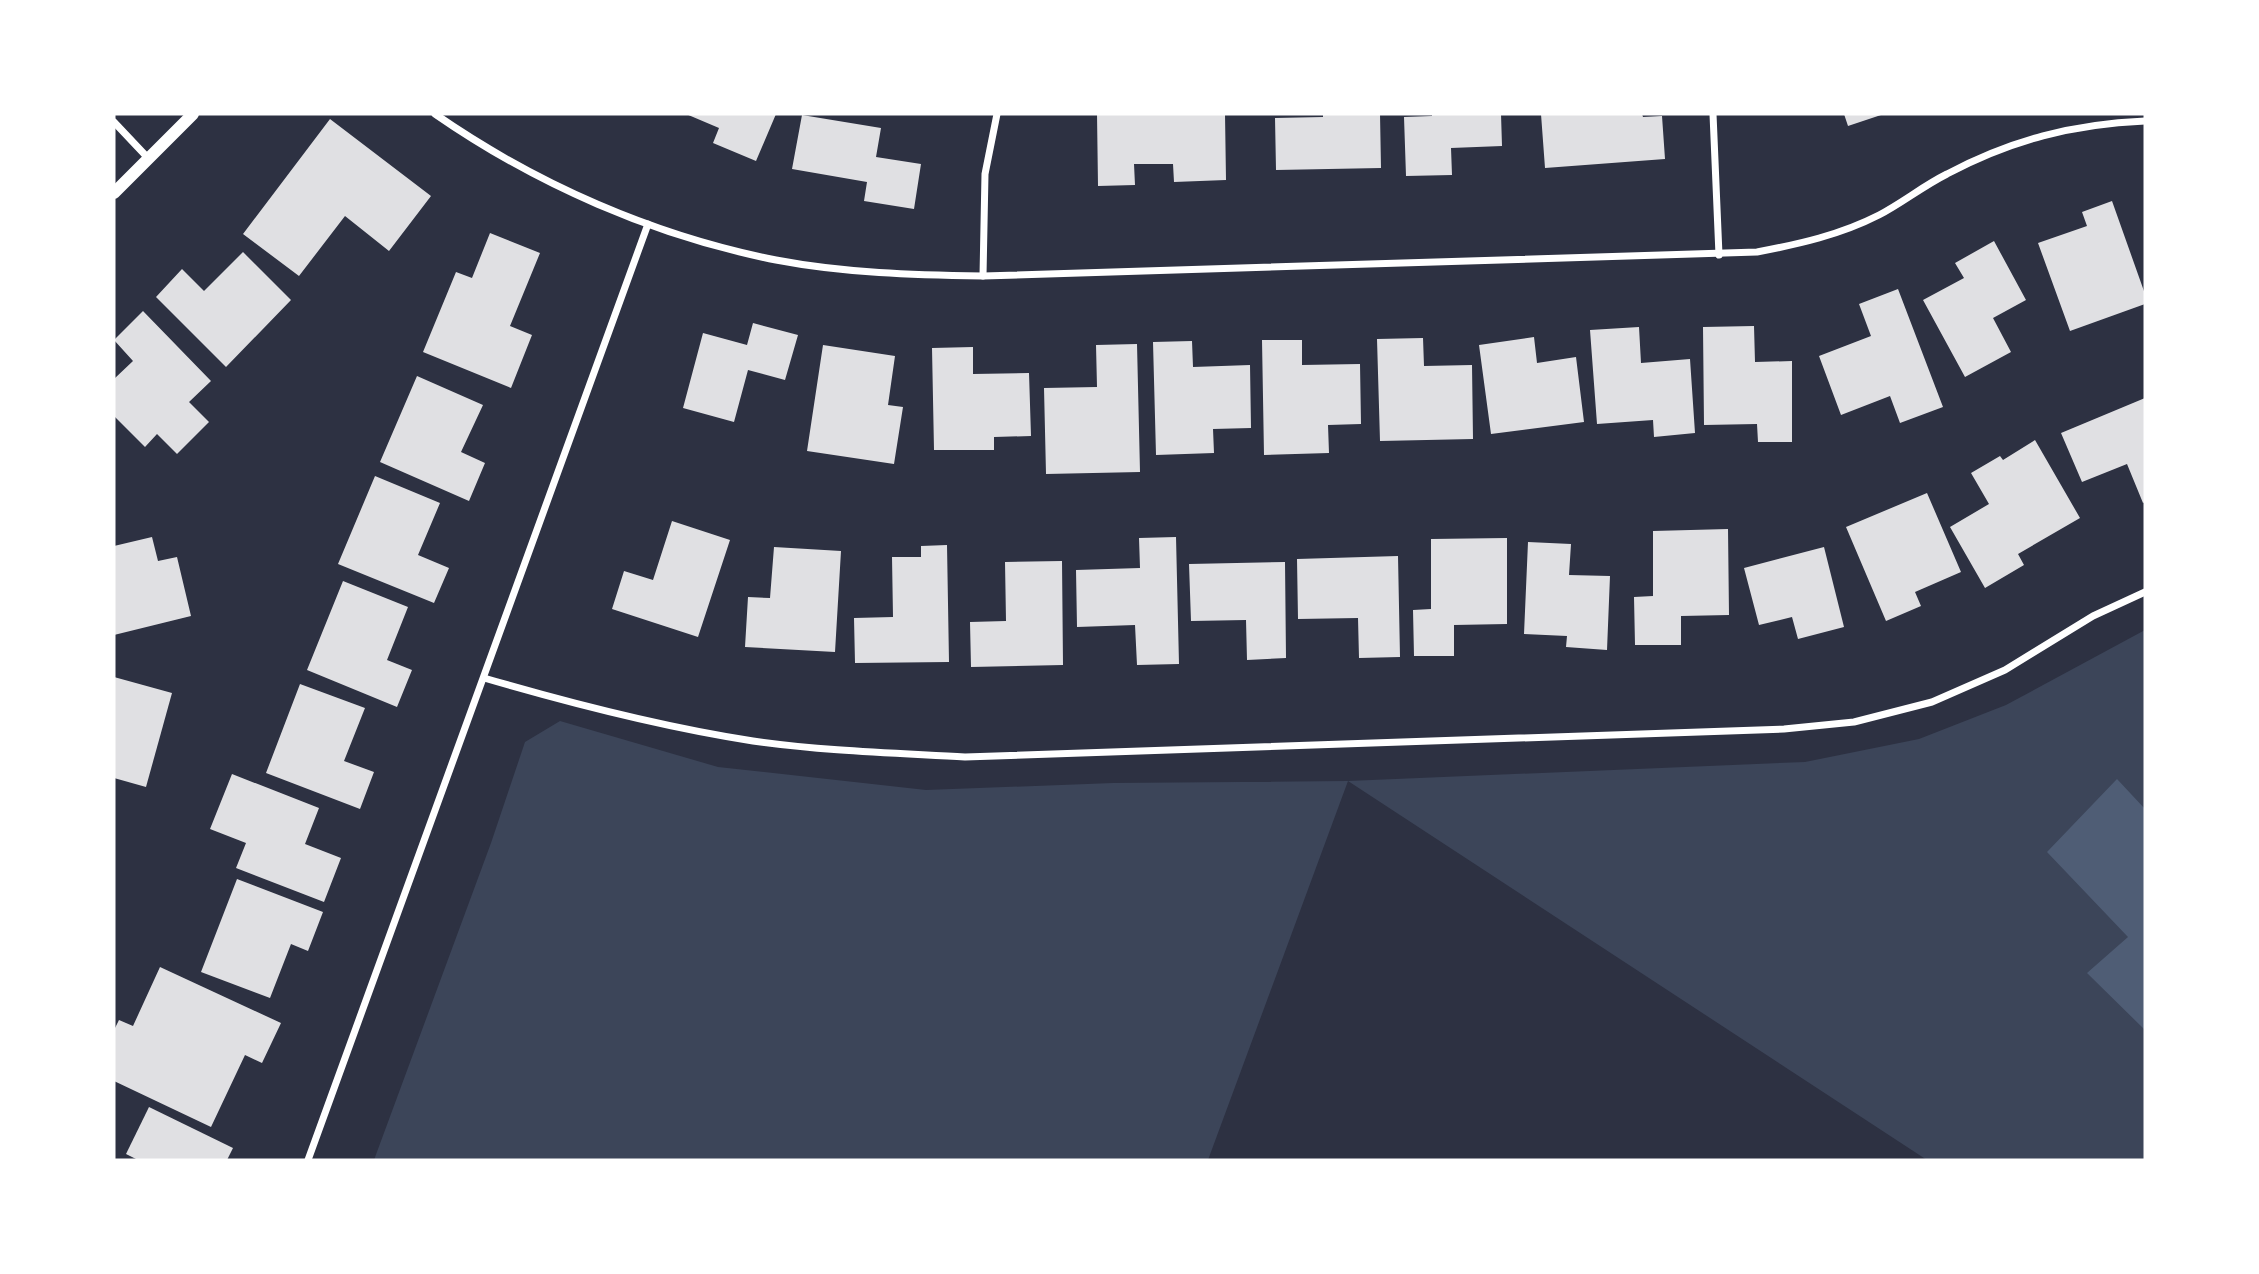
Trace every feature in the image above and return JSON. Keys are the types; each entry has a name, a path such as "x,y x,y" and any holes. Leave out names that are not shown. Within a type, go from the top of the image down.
{"street":[{"path":"114,193 193,114"},
{"path":"435,114 478,144 563,189 682,236 776,260 887,274 983,276 1757,252 1819,239 1878,216 1946,174 2002,148 2063,129 2120,118 2145,121"},
{"path":"983,276 985,174 997,114"},
{"path":"1713,114 1719,255"},
{"path":"114,122 148,158"},
{"path":"308,1160 648,224"},
{"path":"484,678 649,722 754,741 859,752 965,757 1784,729 1854,722 1932,702 2005,670 2092,617 2145,592"}],"shaded area":[{"path":"2145,630 2145,1160 1927,1160 1348,781 1805,762 1919,739 2006,705"},
{"path":"560,721 718,767 926,790 1113,783 1348,781 1208,1160 374,1160 491,843 525,742"},
{"path":"2117,779 2145,809 2145,1030 2087,973 2128,937 2047,852"}],"building":[{"path":"686,114 776,114 756,161 713,143 719,128"},
{"path":"1097,114 1225,114 1226,180 1174,182 1173,164 1134,164 1135,185 1098,186"},
{"path":"1323,114 1380,114 1381,168 1276,170 1275,118 1323,117"},
{"path":"1432,114 1501,114 1502,146 1451,148 1452,175 1406,176 1404,117"},
{"path":"1541,114 1662,116 1665,159 1545,168"},
{"path":"1844,114 1884,114 1848,126"},
{"path":"802,115 881,128 876,157 921,164 914,209 864,201 867,182 792,169"},
{"path":"330,119 431,196 389,251 345,216 299,276 243,234"},
{"path":"2112,201 2145,294 2145,304 2070,331 2038,243 2087,226 2082,212"},
{"path":"490,233 540,253 510,326 532,335 511,388 423,352 456,272 472,278"},
{"path":"1994,241 2026,300 1993,318 2011,352 1965,377 1923,300 1964,278 1955,263"},
{"path":"243,252 291,300 226,367 156,297 182,269 204,291"},
{"path":"1898,289 1943,407 1900,423 1890,396 1841,415 1819,356 1871,336 1859,304"},
{"path":"143,311 211,381 189,402 209,422 177,454 157,434 145,447 114,416 114,379 133,361 114,340"},
{"path":"753,323 798,335 785,380 748,370 734,422 683,408 703,333 747,345"},
{"path":"1754,326 1755,362 1792,361 1792,442 1758,442 1757,424 1704,425 1703,327"},
{"path":"1639,327 1641,363 1690,359 1695,433 1654,437 1653,420 1597,424 1590,330"},
{"path":"1534,337 1537,363 1576,357 1584,422 1491,434 1479,345"},
{"path":"1423,338 1424,366 1472,365 1473,439 1380,441 1377,339"},
{"path":"1262,340 1302,340 1302,365 1360,364 1361,424 1328,425 1329,453 1264,455"},
{"path":"1192,341 1193,367 1250,365 1251,428 1213,429 1214,453 1156,455 1153,342"},
{"path":"1137,344 1140,472 1046,474 1044,388 1097,387 1096,345"},
{"path":"823,345 895,356 888,405 903,407 894,464 807,451"},
{"path":"973,347 973,374 1029,373 1031,436 994,437 994,450 934,450 932,348"},
{"path":"417,376 483,405 461,452 485,463 469,501 380,462"},
{"path":"2145,398 2143,503 2127,464 2082,482 2061,433"},
{"path":"2035,440 2080,518 2018,554 2024,565 1985,588 1950,527 1989,504 1971,473 2000,456 2003,460"},
{"path":"375,476 440,503 418,555 449,568 434,603 338,564"},
{"path":"1927,493 1961,572 1915,592 1921,606 1886,621 1846,527"},
{"path":"672,521 730,540 698,637 612,609 624,571 653,580"},
{"path":"1728,529 1729,615 1681,616 1681,645 1635,645 1634,597 1653,596 1653,531"},
{"path":"152,537 158,561 177,557 191,616 114,635 114,546"},
{"path":"1176,537 1179,664 1137,665 1135,625 1077,627 1076,570 1140,568 1139,538"},
{"path":"1507,538 1507,624 1454,625 1454,656 1414,656 1413,610 1431,609 1431,539"},
{"path":"1528,542 1571,544 1569,575 1610,576 1607,650 1566,647 1567,636 1524,634"},
{"path":"947,545 949,662 855,663 854,618 893,617 892,557 921,557 921,546"},
{"path":"774,547 841,551 835,652 745,647 748,597 770,598"},
{"path":"1824,547 1844,627 1798,639 1792,617 1759,625 1744,568"},
{"path":"1398,556 1400,657 1359,658 1358,618 1298,619 1297,559"},
{"path":"1062,561 1063,665 971,667 970,622 1006,621 1005,562"},
{"path":"1285,562 1286,658 1247,660 1246,620 1191,621 1189,564"},
{"path":"343,581 408,607 387,660 412,670 397,707 307,670"},
{"path":"114,677 172,693 146,787 114,778"},
{"path":"300,684 365,708 344,761 374,772 360,809 266,773"},
{"path":"232,774 319,808 305,844 341,858 324,902 236,868 246,843 210,829"},
{"path":"237,879 323,912 308,951 291,944 270,998 201,972"},
{"path":"160,967 281,1023 262,1063 245,1055 211,1127 114,1081 114,1030 119,1020 133,1026"},
{"path":"149,1107 233,1148 227,1160 138,1160 126,1154"}]}
